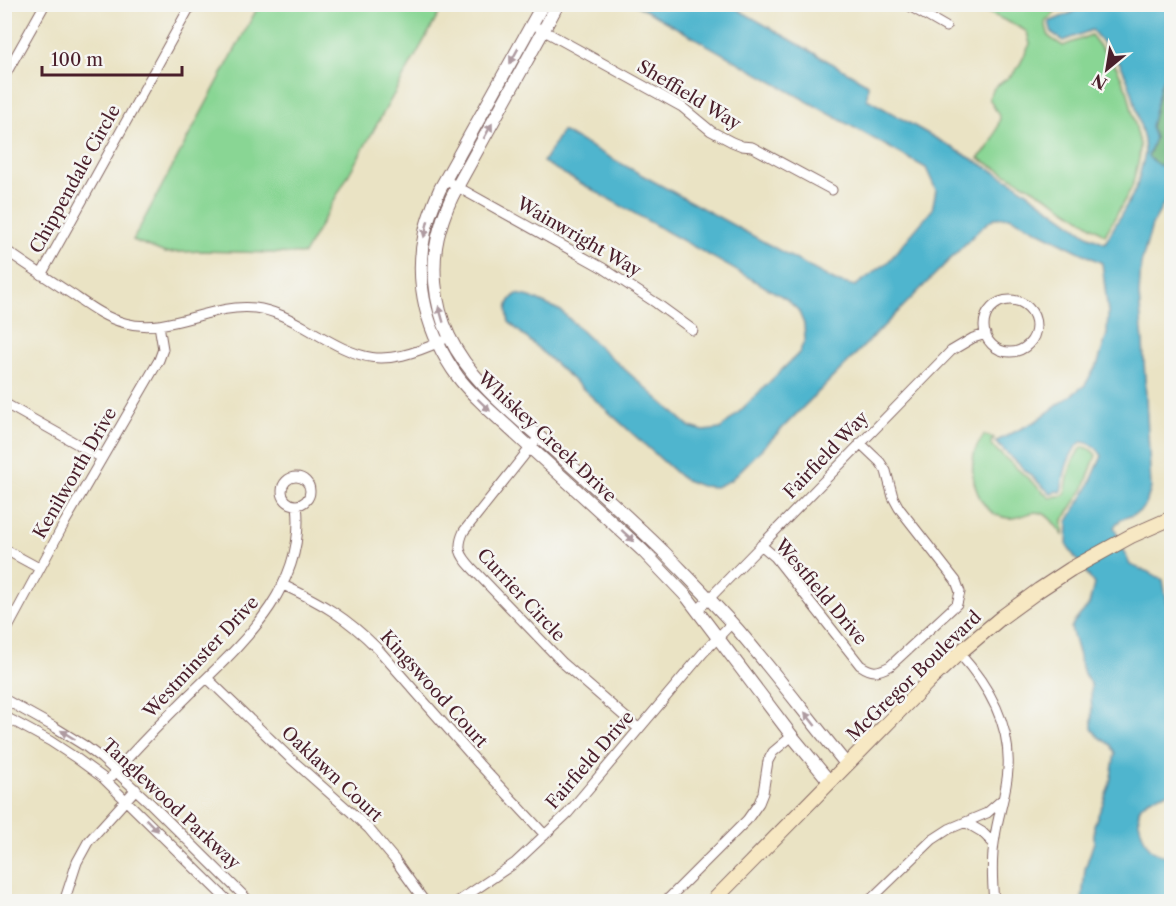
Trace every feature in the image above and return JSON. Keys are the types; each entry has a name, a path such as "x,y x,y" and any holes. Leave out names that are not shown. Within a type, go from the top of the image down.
{"main road":[{"name":"McGregor Boulevard","path":"712,902 927,683 1006,613 1071,569 1131,536 1172,518"}],"street":[{"path":"4,77 45,4"},
{"name":"Chippendale Circle","path":"41,274 188,10 189,4"},
{"name":"Whiskey Creek Drive","path":"543,4 445,180 431,210 424,233 421,257 422,293 437,343 464,385 642,549 665,573 698,611 792,736 830,782"},
{"name":"Whiskey Creek Drive","path":"558,4 457,187 439,231 435,273 439,305 450,337 475,377 626,516 709,599 847,765"},
{"path":"906,4 946,27"},
{"name":"Sheffield Way","path":"532,24 682,107 711,131 742,146 752,147 832,190"},
{"name":"Wainwright Way","path":"445,180 603,268 693,330"},
{"path":"4,249 102,314 114,320 138,326 159,326 226,310 255,308 280,315 339,347 364,356 388,358 400,356 450,337"},
{"path":"1012,300 1023,303 1032,312 1036,322 1035,332 1030,342 1023,349 1013,352 1002,351 992,344 986,334 985,318 1000,303 1012,300"},
{"name":"Kenilworth Drive","path":"4,635 39,568 159,360 163,349 159,326"},
{"name":"Fairfield Way","path":"698,611 951,351 961,344 986,334"},
{"path":"4,403 102,458"},
{"name":"Currier Circle","path":"539,437 464,531 460,540 460,550 464,560 538,638 563,663 639,729"},
{"name":"Westfield Drive","path":"761,545 775,556 860,665 869,671 880,671 890,666 957,604 960,592 956,581 899,508 893,497 886,471 880,462 860,443"},
{"name":"Westminster Drive","path":"107,782 262,619 275,601 292,564 298,540 297,505"},
{"path":"4,549 39,568"},
{"name":"Kingswood Court","path":"283,585 334,611 361,632 545,835"},
{"name":"Fairfield Drive","path":"458,902 515,862 568,813 717,637 731,624"},
{"path":"959,653 987,687 1002,722 1006,743 1007,782 994,844 992,873 994,902"},
{"name":"Oaklawn Court","path":"207,678 290,758 369,829 425,902"},
{"name":"Tanglewood Parkway","path":"4,699 85,746 116,771 250,902"},
{"name":"Tanglewood Parkway","path":"4,716 50,741 107,782 229,902"},
{"path":"665,902 754,812 763,793 768,761 773,752 792,736"},
{"path":"64,902 82,851 95,832 136,789"},
{"path":"868,902 932,840 949,829 987,813 1003,799"},
{"path":"964,822 982,832 994,844"}],"green space":[{"path":"259,5 444,5 304,254 201,251 165,253 133,240"},
{"path":"978,5 1063,5 1058,7 1045,22 1049,37 1063,46 1091,35 1117,68 1128,93 1140,145 1139,159 1132,187 1105,235 1054,201 978,158 993,140 1000,118 989,98 994,88 1013,74 1030,44 1027,32"},
{"path":"1171,72 1171,153 1160,166 1148,158 1155,138 1151,127 1161,83"},
{"path":"984,435 994,438 991,442 992,446 1050,498 1065,494 1072,462 1083,447 1090,449 1096,455 1084,488 1063,520 1063,535 1044,514 1035,512 1008,518 998,515 983,503 975,485 973,464 975,450"}],"water":[{"path":"1144,4 1146,8 1155,5 1171,5 1171,72 1161,83 1151,127 1155,138 1148,157 1160,166 1171,153 1171,191 1152,225 1141,264 1139,295 1151,488 1142,509 1122,519 1114,527 1130,565 1163,580 1171,623 1171,792 1144,803 1139,816 1141,830 1153,851 1171,856 1171,901 1082,901 1085,869 1094,842 1094,825 1110,783 1115,753 1111,745 1092,729 1091,685 1084,674 1071,628 1089,605 1094,584 1067,546 1068,521 1087,490 1102,456 1093,446 1081,442 1069,459 1061,492 1051,494 995,442 1036,421 1085,385 1098,363 1107,334 1108,313 1102,263 1010,217 994,218 981,228 731,480 716,487 701,486 683,479 509,322 507,310 509,303 517,294 530,297 561,311 690,427 704,431 720,429 799,353 805,339 804,324 798,310 785,298 543,162 562,131 835,281 855,286 888,262 932,210 936,190 926,168 636,5 730,5 868,84 867,99 1014,183 1089,236 1105,243 1136,189 1145,154 1144,140 1132,92 1121,65 1092,30 1063,41 1052,33 1049,22 1073,12 1081,5"}]}
